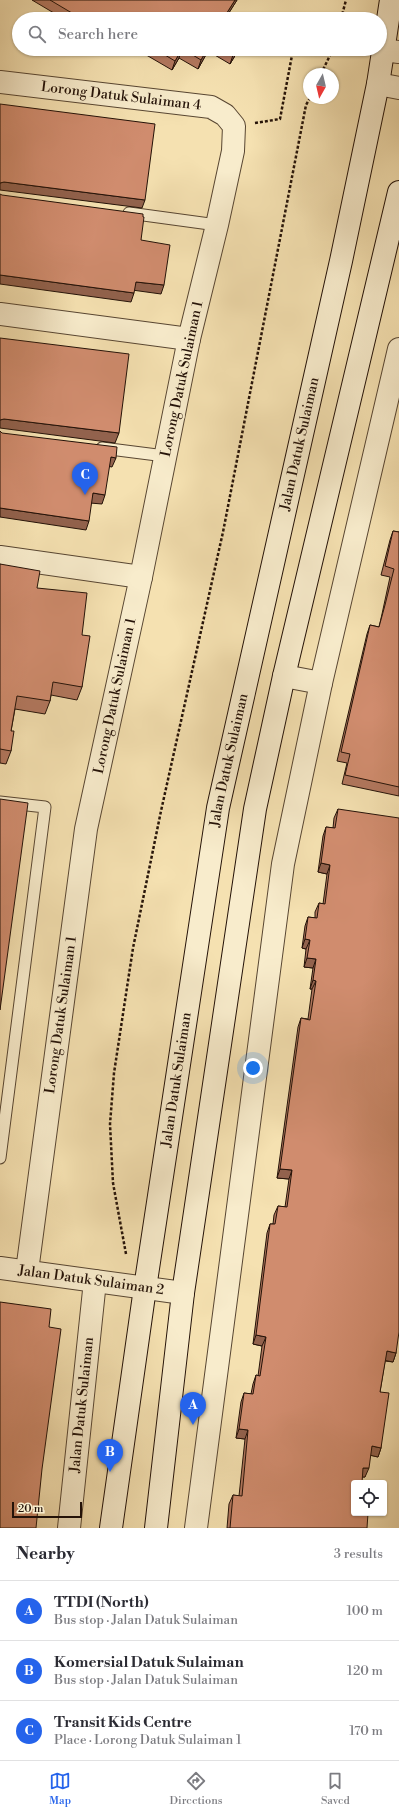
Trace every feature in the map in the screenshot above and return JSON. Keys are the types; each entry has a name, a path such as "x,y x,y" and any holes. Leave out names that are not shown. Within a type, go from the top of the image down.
{"street":[{"name":"Jalan Datuk Sulaiman","path":"111,1528 137,1287 218,808 341,261 389,86 392,51 391,0"},
{"name":"Lorong Datuk Sulaiman 4","path":"0,82 211,107 225,115 234,126"},
{"name":"Lorong Datuk Sulaiman 1","path":"27,1271 86,829 141,577 189,339 217,225 233,151 234,126"},
{"path":"156,1528 183,1293 255,810 284,676 399,192"},
{"path":"0,314 189,339"},
{"path":"196,1528 283,864 321,683 399,349"},
{"path":"0,557 141,577"},
{"path":"284,676 321,683"},
{"name":"Jalan Datuk Sulaiman 2","path":"0,1268 183,1293"},
{"name":"Jalan Datuk Sulaiman","path":"70,1528 95,1281"}],"lane":[{"path":"116,212 217,225"},
{"path":"94,447 165,456"},
{"path":"0,802 45,807 0,1158"}],"path":[{"path":"343,12 346,0"},
{"path":"280,119 292,56"},
{"path":"324,68 330,56"},
{"path":"137,1287 126,1255 113,1183 110,1124 114,1072 133,948 161,811 223,532 307,104"}],"building":[{"path":"50,0 235,0 227,12 70,12"},
{"path":"167,56 178,56 175,61"},
{"path":"194,56 203,56 201,60"},
{"path":"0,104 155,124 145,200 4,182 0,183"},
{"path":"0,194 143,214 144,217 141,240 170,245 164,285 136,282 134,293 0,275"},
{"path":"0,338 129,354 119,433 4,419 0,420"},
{"path":"0,431 2,433 117,447 116,458 111,457 105,495 93,493 89,521 0,508"},
{"path":"393,531 399,532 399,787 345,775 350,754 341,752 370,625 379,627 394,569 385,566"},
{"path":"0,564 40,571 37,588 87,593 82,635 90,636 82,687 53,682 50,701 17,696 11,731 14,731 11,751 0,749"},
{"path":"0,799 28,803 0,1010"},
{"path":"338,809 399,818 399,1332 396,1353 387,1351 380,1392 389,1393 381,1448 372,1446 369,1468 363,1468 362,1480 351,1480 351,1516 368,1516 367,1528 230,1528 233,1495 242,1496 248,1430 239,1429 244,1393 253,1394 256,1375 260,1376 266,1337 256,1335 270,1224 275,1224 278,1206 287,1207 292,1170 280,1169 301,1018 310,1020 316,981 313,980 316,959 307,958 310,940 305,939 308,917 317,918 319,903 325,904 330,865 321,863 326,827 335,828"},
{"path":"0,1302 51,1309 49,1327 61,1329 42,1469 36,1528 0,1528"}],"place":[{"name":"Transit Kids Centre","path":"85,495"},
{"name":"TTDI (North)","path":"193,1425"},
{"name":"Komersial Datuk Sulaiman","path":"110,1472"}]}
